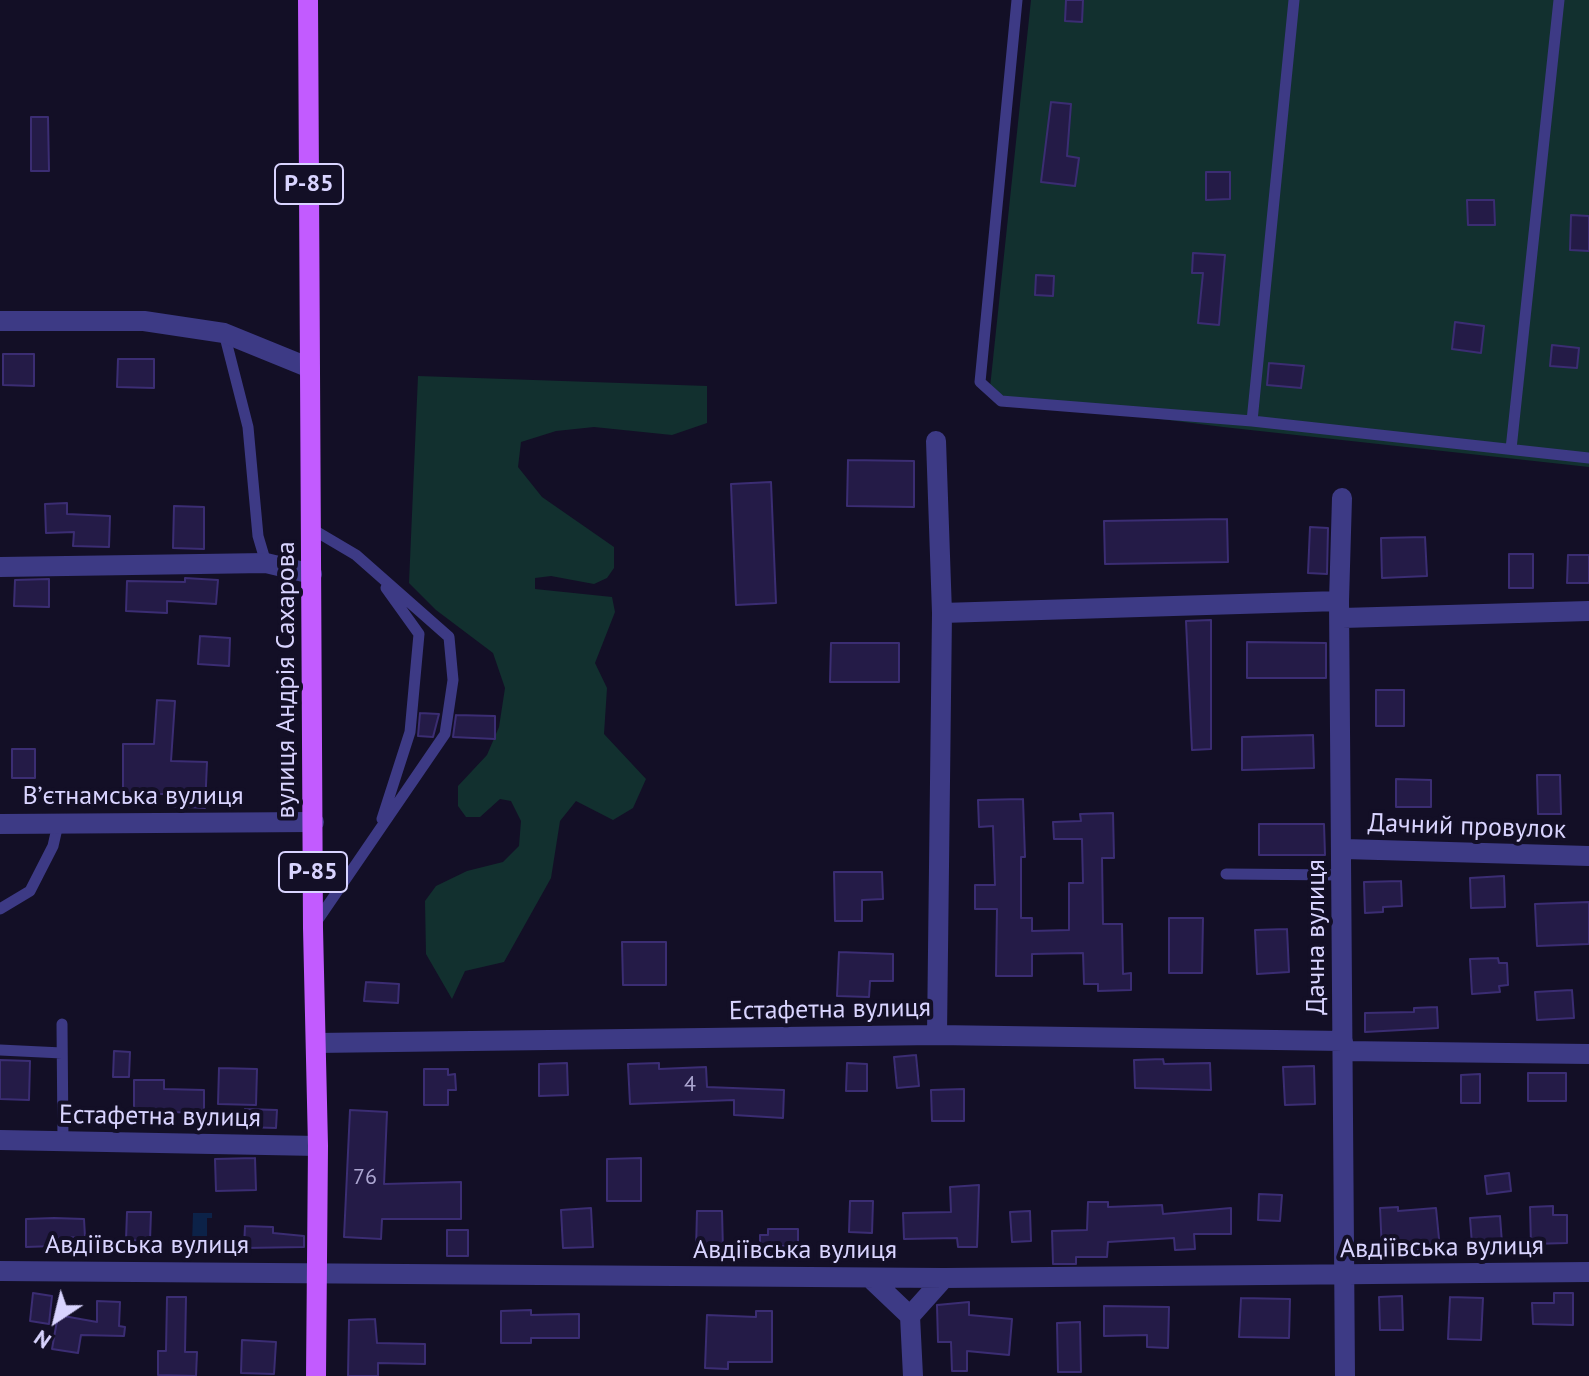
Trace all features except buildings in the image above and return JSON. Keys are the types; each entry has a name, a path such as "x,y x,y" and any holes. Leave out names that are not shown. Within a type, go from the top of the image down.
{"main road":[{"name":"Р-85","path":"308,0 310,368"},
{"name":"вулиця Андрія Сахарова","path":"310,368 313,928 318,1146 316,1376"}],"street":[{"path":"3,323 144,321 224,333 310,368"},
{"path":"936,441 942,613 937,1035"},
{"name":"Дачна вулиця","path":"1342,498 1345,1376"},
{"path":"0,567 266,563 312,574"},
{"path":"942,613 1589,611"},
{"name":"Вʼєтнамська вулиця","path":"0,824 314,822"},
{"name":"Дачний провулок","path":"1344,849 1589,856"},
{"name":"Естафетна вулиця","path":"316,1043 937,1035 1589,1054"},
{"name":"Естафетна вулиця","path":"0,1140 318,1146"},
{"name":"Авдіївська вулиця","path":"0,1271 870,1278 1589,1272"},
{"path":"870,1278 910,1316 913,1376"},
{"path":"910,1316 944,1278"}],"lane":[{"path":"1017,0 980,382 1001,401 1252,421 1589,458"},
{"path":"1252,421 1294,0"},
{"path":"1511,449 1559,0"},
{"path":"224,333 248,427 258,536 266,563"},
{"path":"312,529 356,555 449,637 453,680 445,734 313,928"},
{"path":"356,555 419,634 410,732 378,832"},
{"path":"0,909 30,891 53,846 58,824"},
{"path":"1226,874 1343,875"},
{"path":"62,1024 63,1141"},
{"path":"0,1050 62,1053"}],"green space":[{"path":"1031,0 1589,0 1589,467 1223,427 989,397"},
{"path":"418,376 707,386 707,423 672,435 594,427 556,431 521,442 518,467 542,497 614,547 614,568 607,578 594,584 551,576 535,578 535,589 612,597 615,612 595,663 607,688 604,734 646,779 633,808 613,820 576,801 560,821 551,878 504,962 465,971 452,999 426,954 425,901 436,886 467,871 503,862 519,846 521,821 511,801 500,799 480,817 466,817 458,806 458,786 487,755 499,727 505,688 493,653 436,610 409,583"}],"water":[{"path":"193,1213 212,1213 212,1218 207,1218 207,1243 192,1243"}]}
